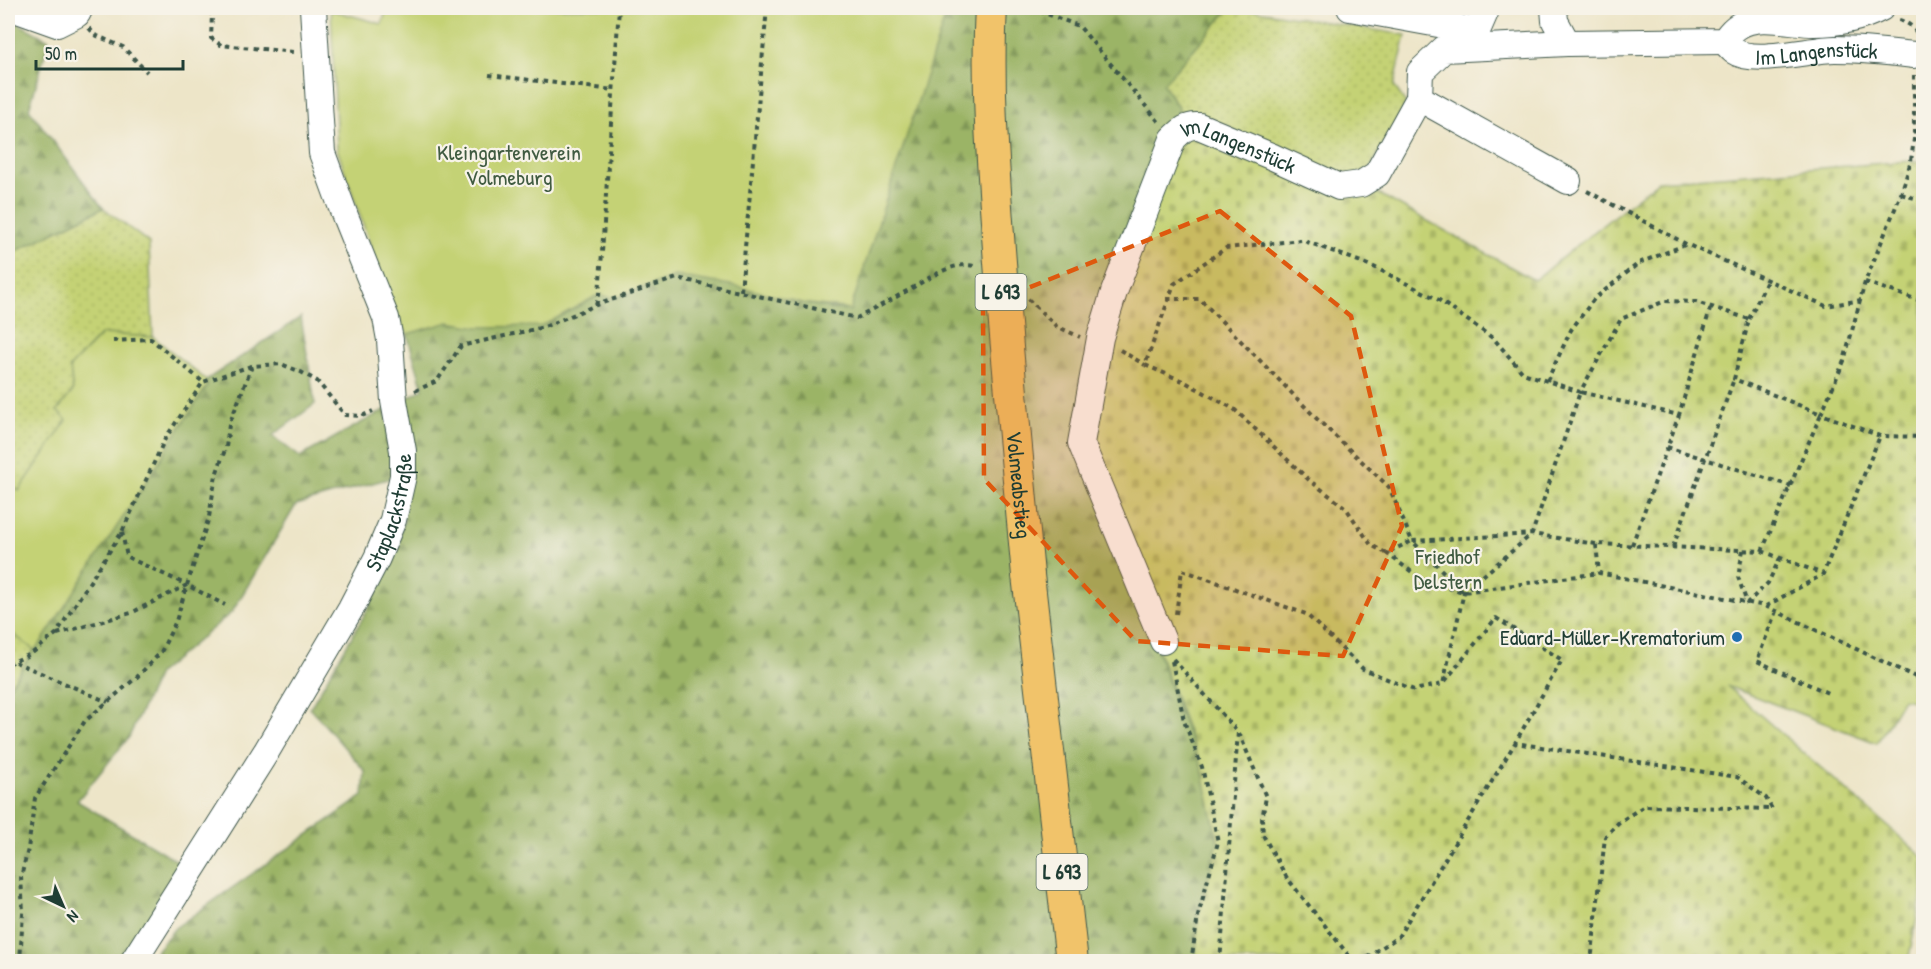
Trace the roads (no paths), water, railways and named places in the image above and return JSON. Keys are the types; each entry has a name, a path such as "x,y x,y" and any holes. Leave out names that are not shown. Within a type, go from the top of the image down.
{"main road":[{"name":"Volmeabstieg","path":"991,8 989,37 993,162 1000,273 1028,575 1072,962"}],"street":[{"path":"12,8 57,24 79,11"},
{"name":"Staplackstraße","path":"133,962 267,752 331,644 377,558 393,520 403,476 403,451 394,401 390,339 386,318 322,153 313,8"},
{"path":"1350,8 1477,31 1487,8"},
{"path":"1554,8 1555,21 1567,43"},
{"name":"Im Langenstück","path":"1724,41 1738,26 1763,18 1812,23 1842,22 1869,14 1888,13"},
{"name":"Im Langenstück","path":"1169,633 1081,443 1100,338 1114,292 1173,139 1181,130 1189,125 1199,126 1339,187 1350,187 1361,184 1377,174 1419,99 1420,72 1444,49 1567,43 1724,41 1735,52 1749,56 1787,56 1832,49 1868,50 1916,45"},
{"path":"1419,99 1568,181"}],"place":[{"name":"Eduard-Müller-Krematorium","path":"1737,637"}],"park label":[{"name":"Kleingartenverein Volmeburg","path":"509,164"},
{"name":"Friedhof Delstern","path":"1448,568"}]}
